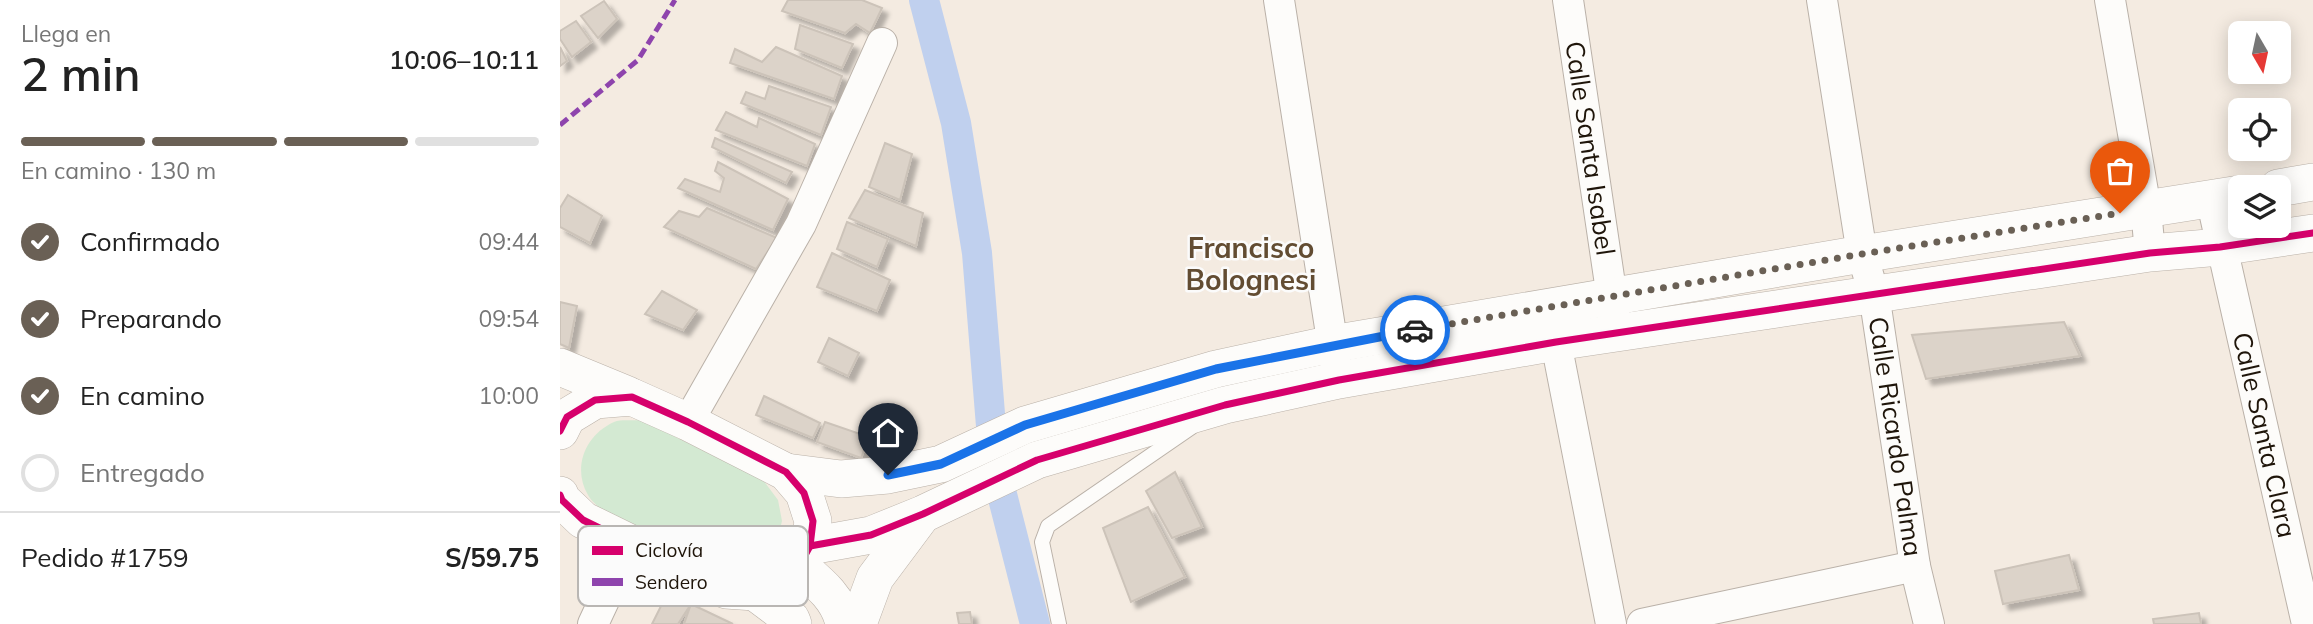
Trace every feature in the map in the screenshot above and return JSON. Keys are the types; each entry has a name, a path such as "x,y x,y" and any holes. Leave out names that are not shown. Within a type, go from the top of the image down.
{"street":[{"path":"1279,0 1339,380"},
{"name":"Calle Santa Isabel","path":"1568,0 1611,297 1619,332"},
{"name":"Calle Ricardo Palma","path":"1822,0 1862,254 1874,294 1915,566 1929,624"},
{"path":"2110,0 2146,209 2150,253"},
{"path":"688,422 801,224 881,43"},
{"path":"2291,186 2313,182"},
{"path":"808,555 871,535 923,514 1037,460 1225,405 1339,380 1552,324 1611,297 2225,196"},
{"name":"Calle Santa Clara","path":"2225,196 2220,247 2307,624"},
{"path":"560,367 688,422 786,472 841,478 888,475 941,464 1025,425 1216,369 1332,344 1552,324 1619,332 2150,253 2220,247 2313,233"},
{"path":"1552,324 1611,624"},
{"path":"562,421 595,400 632,397"},
{"path":"786,472 804,493 813,521 808,540"},
{"path":"560,495 583,520 596,526"},
{"path":"858,624 875,578 923,514"},
{"path":"808,562 843,616 844,624"},
{"path":"1642,624 1745,613 1915,566"},
{"path":"593,624 601,606"},
{"path":"773,606 793,624"}],"lane":[{"path":"1059,624 1042,542 1048,526 1225,405"}],"green space":[{"path":"641,420 763,480 778,500 781,526 634,526 603,511 588,495 583,485 581,474 584,453 595,435 614,422"}],"building":[{"path":"788,0 862,0 882,8 870,33 856,24 845,33 782,11"},
{"path":"604,1 617,19 598,38 581,16"},
{"path":"576,21 591,42 572,57 560,39 560,31"},
{"path":"800,25 853,44 842,68 795,49"},
{"path":"560,47 567,61 560,66"},
{"path":"776,47 842,76 834,99 730,63 735,49 762,62"},
{"path":"769,86 831,107 821,135 741,103 746,92 765,99"},
{"path":"726,112 757,127 759,118 815,144 807,166 716,130"},
{"path":"715,138 792,172 786,183 712,147"},
{"path":"885,143 912,154 900,200 869,187"},
{"path":"718,162 788,199 773,230 678,188 685,179 720,192 724,178 715,171"},
{"path":"865,190 923,213 916,246 849,218"},
{"path":"568,195 602,216 590,243 560,227 560,208"},
{"path":"707,208 777,238 756,269 664,227 679,211 699,217"},
{"path":"847,222 888,239 877,267 837,249"},
{"path":"832,253 890,280 877,311 817,287"},
{"path":"662,291 697,310 683,330 645,314"},
{"path":"560,302 577,306 569,348 560,344"},
{"path":"2064,322 2080,356 1926,379 1912,335"},
{"path":"829,338 859,353 848,376 818,362"},
{"path":"764,396 820,423 813,438 756,415"},
{"path":"825,422 869,437 861,458 817,442"},
{"path":"1175,472 1202,527 1172,538 1146,491"},
{"path":"1148,507 1185,577 1131,602 1103,528"},
{"path":"2069,555 2079,590 2003,604 1995,571"},
{"path":"661,606 690,606 678,624 652,624"},
{"path":"690,606 695,606 733,624 684,624"},
{"path":"970,612 972,624 959,624 957,613"},
{"path":"2199,613 2201,624 2154,624 2153,619"}],"waterway":[{"path":"924,0 956,123 977,253 994,463 1035,624"}],"marked path":[{"path":"560,125 638,60 675,0"}],"cycle path":[{"path":"810,546 871,535 923,514 1037,460 1225,405 1339,380 1556,342 2150,253 2220,247 2313,233"},
{"path":"560,431 567,417 595,400 632,397 688,422 786,472 804,493 813,521 808,550"},
{"path":"560,495 583,520 595,526"}],"way so far":[{"path":"1415,330 2120,213"}],"district":[{"name":"Francisco Bolognesi","path":"1251,264"}],"route":[{"path":"888,475 941,464 1025,425 1216,369 1332,344 1415,330"}]}
